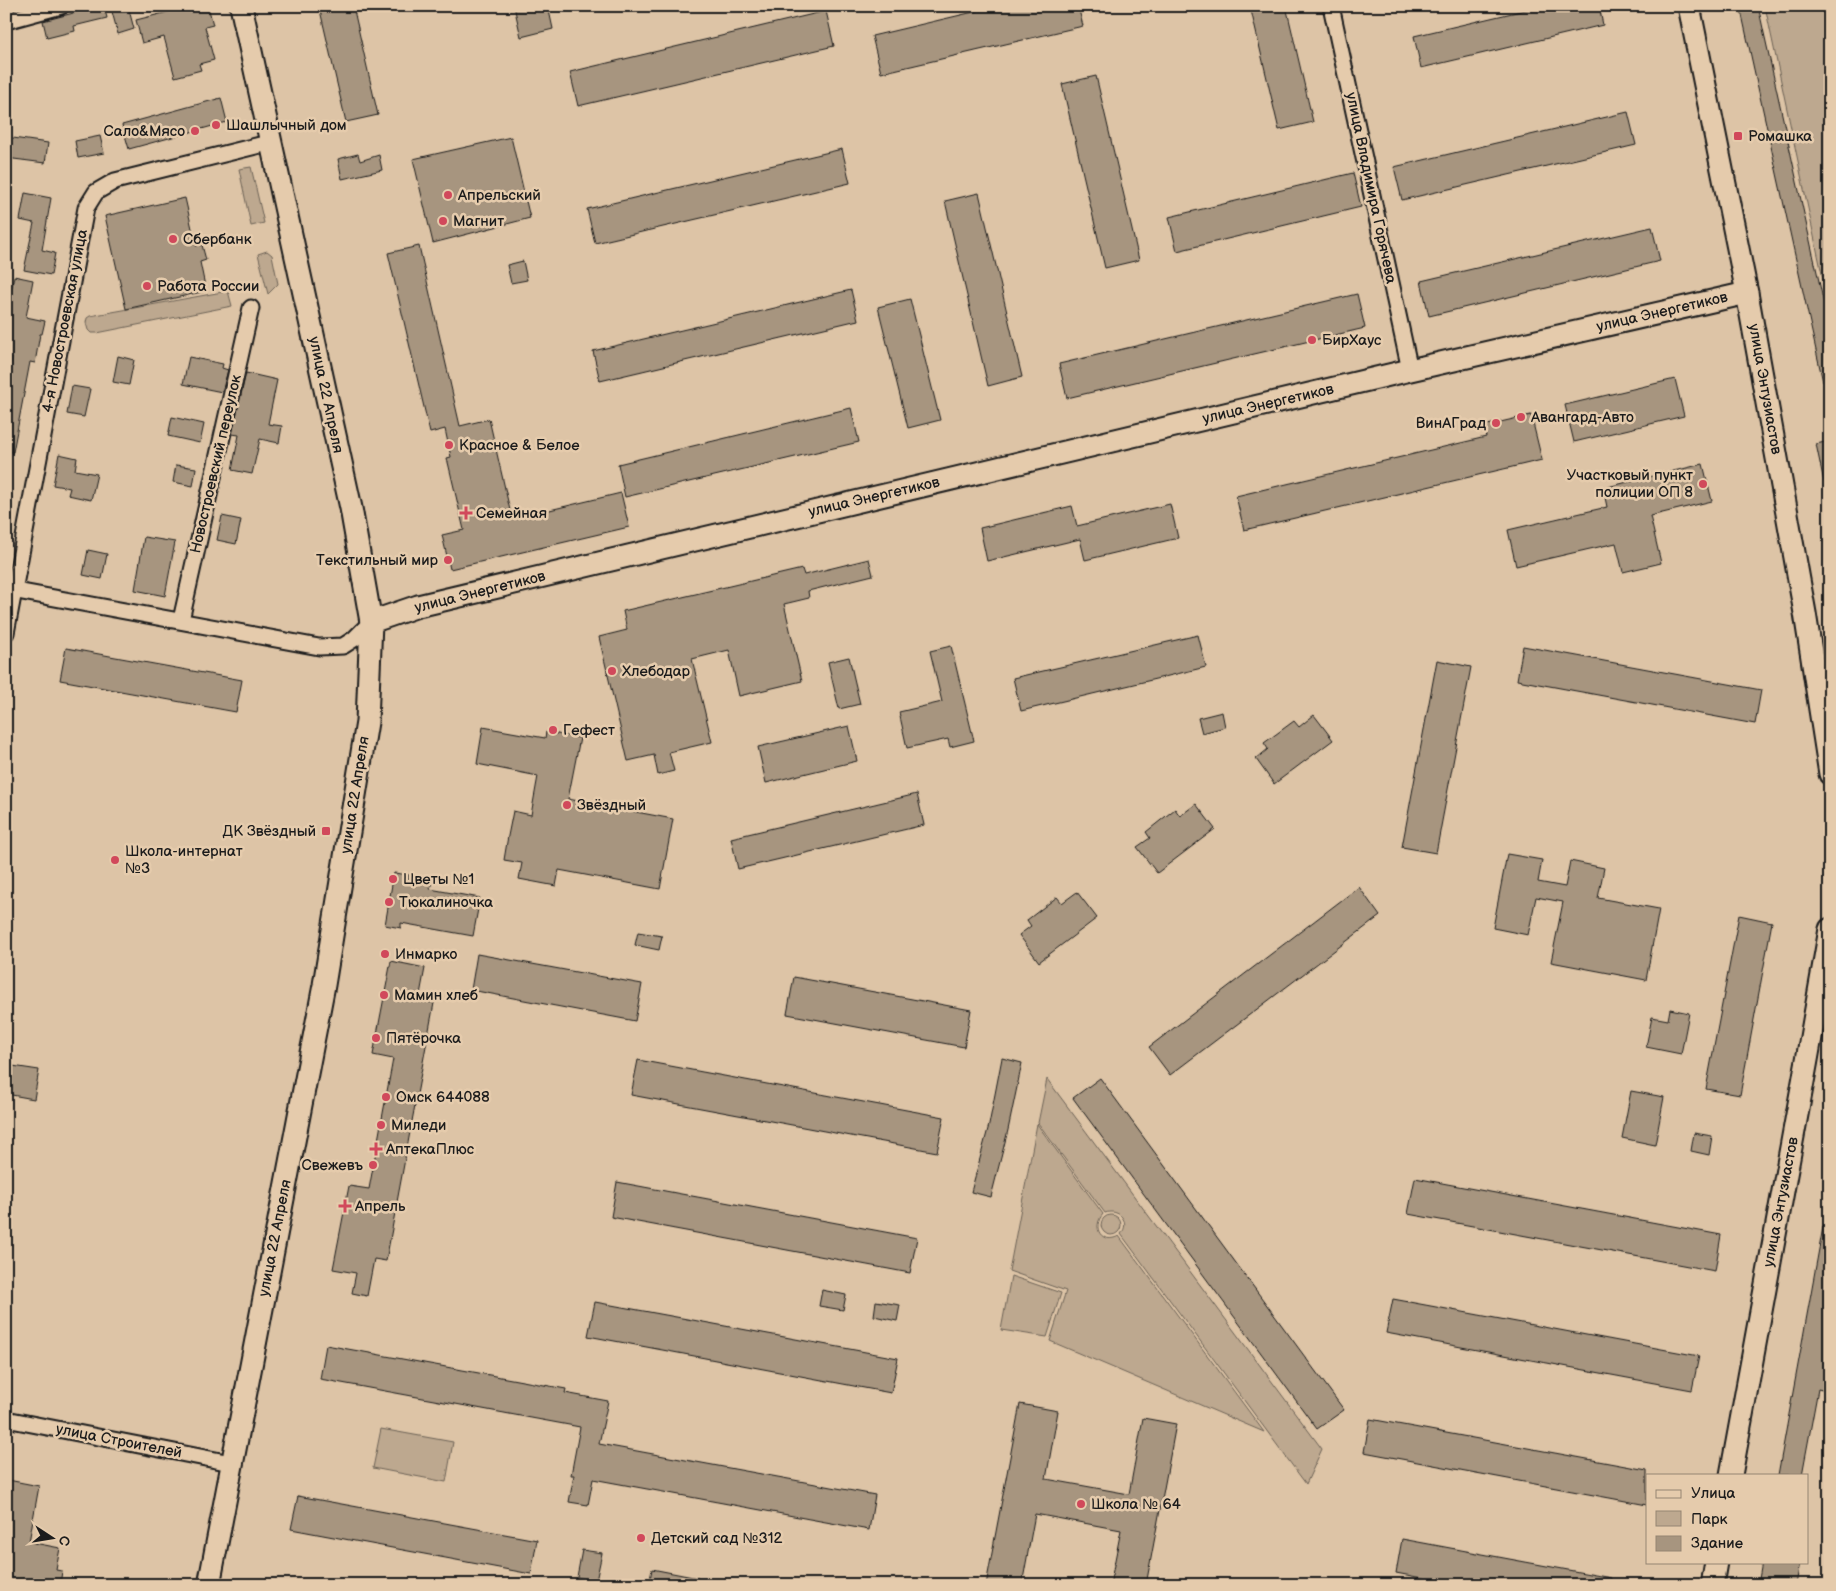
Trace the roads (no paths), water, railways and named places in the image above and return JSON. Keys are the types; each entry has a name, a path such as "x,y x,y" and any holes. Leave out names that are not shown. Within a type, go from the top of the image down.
{"main road":[{"name":"улица 22 Апреля","path":"209,1585 324,985 367,722 372,622 351,508 241,6"},
{"name":"улица Энтузиастов","path":"1689,6 1747,292 1805,613 1830,774"},
{"name":"улица Энергетиков","path":"372,622 418,606 1410,370 1747,292"},
{"name":"улица Энтузиастов","path":"1731,1474 1808,1060 1830,929"},
{"path":"1712,1585 1716,1564"}],"street":[{"path":"6,21 61,6"},
{"name":"улица Владимира Горячева","path":"1331,6 1410,370"},
{"name":"4-я Новостроевская улица","path":"6,633 10,589 86,208 96,192 115,182 272,142"},
{"name":"Новостроевский переулок","path":"181,620 251,308"},
{"name":"улица Энергетиков","path":"10,589 319,647 343,646 372,622"},
{"name":"улица Строителей","path":"6,1419 231,1463"}],"place":[{"name":"Шашлычный дом","path":"216,125"},
{"name":"Сало&Мясо","path":"195,131"},
{"name":"Ромашка","path":"1738,136"},
{"name":"Апрельский","path":"448,195"},
{"name":"Магнит","path":"443,221"},
{"name":"Сбербанк","path":"173,239"},
{"name":"Работа России","path":"147,286"},
{"name":"БирХаус","path":"1312,340"},
{"name":"Авангард-Авто","path":"1521,417"},
{"name":"ВинАГрад","path":"1496,423"},
{"name":"Красное & Белое","path":"449,445"},
{"name":"Участковый пункт полиции ОП 8","path":"1703,484"},
{"name":"Семейная","path":"466,513"},
{"name":"Текстильный мир","path":"448,560"},
{"name":"Хлебодар","path":"612,671"},
{"name":"Гефест","path":"553,730"},
{"name":"Звёздный","path":"567,805"},
{"name":"ДК Звёздный","path":"326,831"},
{"name":"Школа-интернат №3","path":"115,860"},
{"name":"Цветы №1","path":"393,879"},
{"name":"Тюкалиночка","path":"389,902"},
{"name":"Инмарко","path":"385,954"},
{"name":"Мамин хлеб","path":"384,995"},
{"name":"Пятёрочка","path":"376,1038"},
{"name":"Омск 644088","path":"386,1097"},
{"name":"Миледи","path":"381,1125"},
{"name":"АптекаПлюс","path":"376,1149"},
{"name":"Свежевъ","path":"373,1165"},
{"name":"Апрель","path":"345,1206"},
{"name":"Школа № 64","path":"1081,1504"},
{"name":"Детский сад №312","path":"641,1538"}]}
